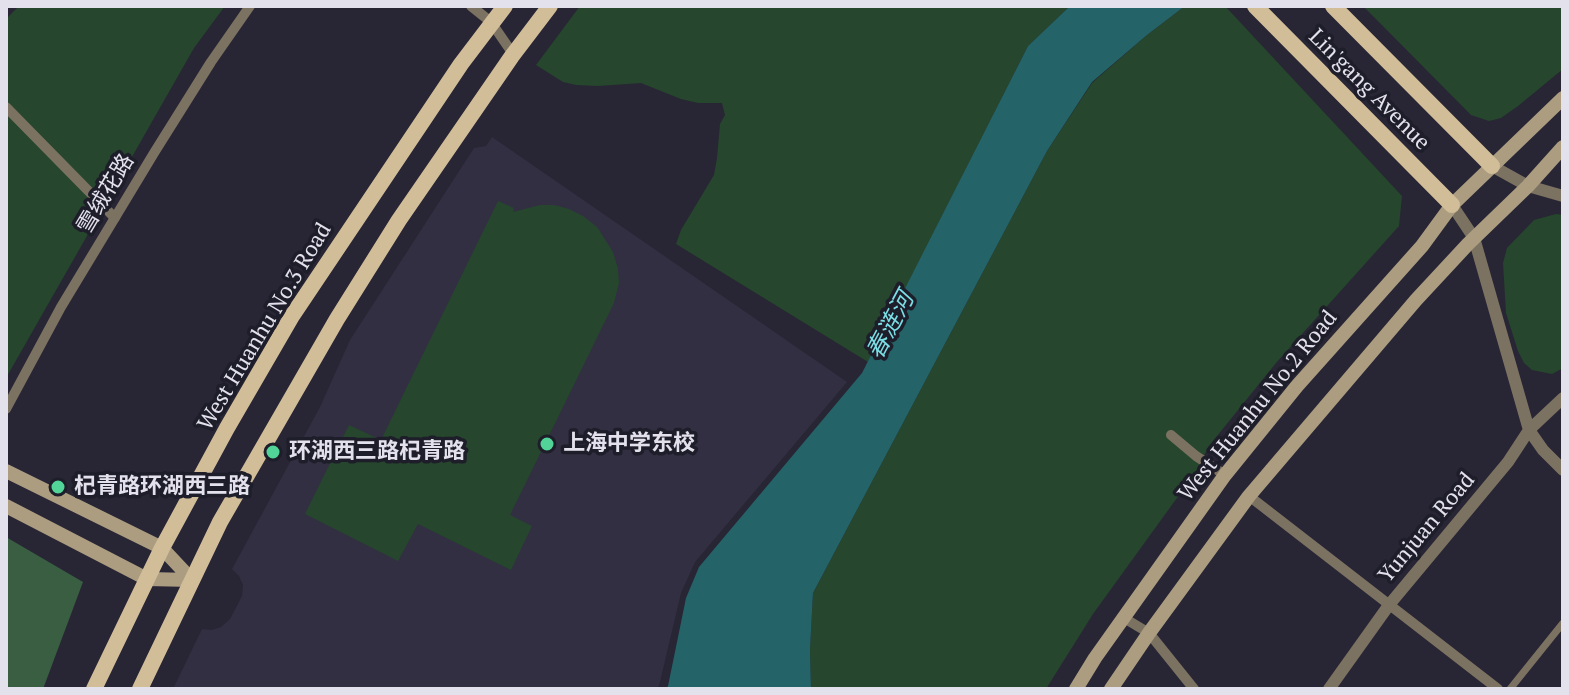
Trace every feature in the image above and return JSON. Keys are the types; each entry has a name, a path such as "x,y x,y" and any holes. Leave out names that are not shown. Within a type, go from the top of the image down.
{"main road":[{"name":"West Huanhu No.3 Road","path":"94,689 162,548 292,316 491,22 505,6"},
{"path":"140,689 220,522 337,319 399,220 513,54 550,6"},
{"name":"Lin'gang Avenue","path":"1255,6 1452,205"},
{"name":"Lin'gang Avenue","path":"1333,6 1492,166"},
{"name":"West Huanhu No.2 Road","path":"1076,689 1225,475 1297,386 1422,246 1452,205 1563,98"},
{"path":"1111,689 1249,496 1416,300 1563,147"},
{"path":"6,471 162,548 192,580"},
{"path":"6,506 147,579 192,580"}],"street":[{"name":"雪绒花路","path":"6,409 61,307 211,62 250,6"},
{"path":"471,6 491,22 513,54"},
{"path":"6,107 115,218"},
{"path":"1492,166 1528,186 1563,196"},
{"path":"1452,205 1474,238 1529,430 1563,470"},
{"name":"Yunjuan Road","path":"1329,689 1389,605 1508,462 1529,430 1563,398"},
{"path":"1171,435 1225,475"},
{"path":"1249,496 1498,689"},
{"path":"1124,618 1149,633 1194,689"},
{"path":"1510,689 1563,623"}],"shaded area":[{"path":"19,6 225,6 194,48 6,378 6,19"},
{"path":"580,6 1070,6 1028,46 868,362 676,244 714,175 720,124 725,115 722,103 681,99 641,83 576,85 563,82 536,65"},
{"path":"1185,6 1225,6 1402,196 1399,226 1276,363 1209,446 1195,473 1093,614 1046,689 811,689 813,593 1047,151 1092,83"},
{"path":"1363,6 1563,6 1563,69 1501,118 1489,121 1471,115"},
{"name":"上海中学东校","path":"492,137 847,382 695,562 681,593 659,686 654,689 173,689 202,629 221,627 230,619 242,596 243,585 232,569 320,407 350,340 474,148 486,146"},
{"path":"498,201 514,208 513,212 554,205 583,216 597,227 613,252 618,269 619,283 614,303 510,515 532,526 511,570 418,524 398,561 305,514 349,425 381,440"},
{"path":"1563,215 1563,368 1552,374 1532,370 1518,351 1506,313 1503,263 1507,248 1534,220"},
{"path":"6,537 83,582 43,689 6,689"}],"water":[{"name":"春涟河","path":"1070,6 1185,6 1092,82 1047,151 813,593 811,689 666,689 686,598 699,567 862,373 1028,46"}],"place":[{"name":"上海中学东校","path":"547,444"},
{"name":"环湖西三路杞青路","path":"273,452"},
{"name":"杞青路环湖西三路","path":"58,487"}]}
